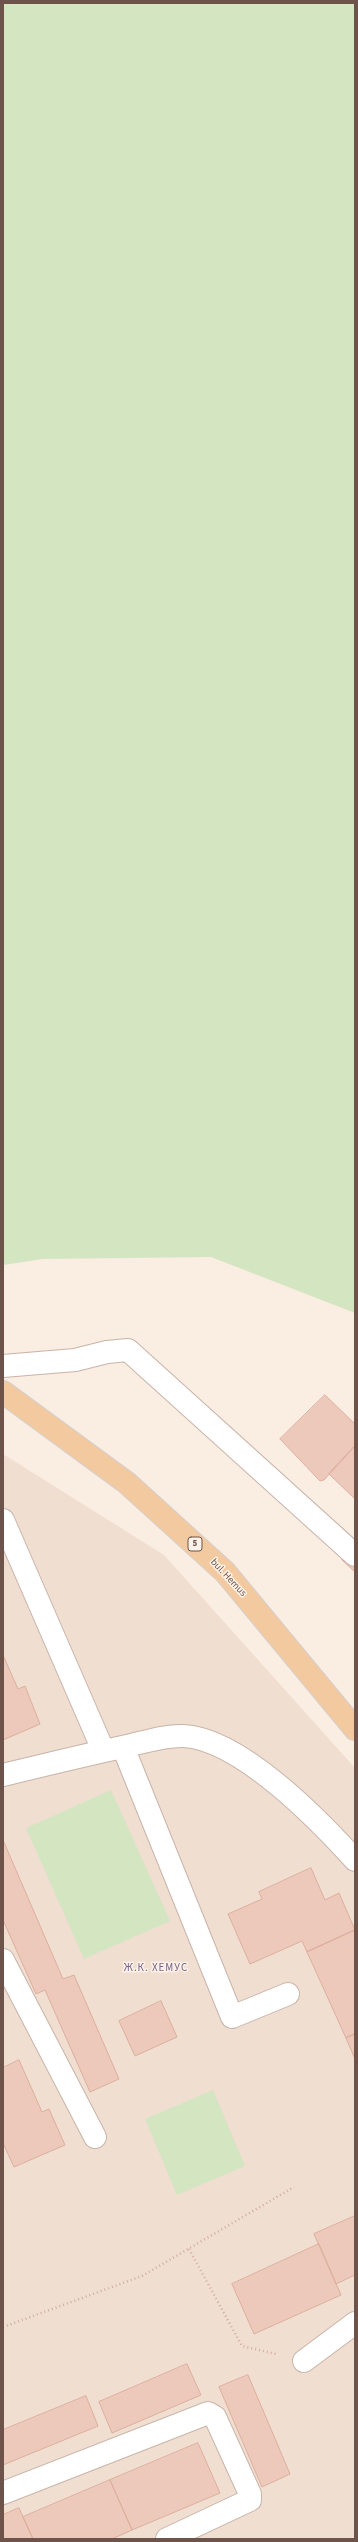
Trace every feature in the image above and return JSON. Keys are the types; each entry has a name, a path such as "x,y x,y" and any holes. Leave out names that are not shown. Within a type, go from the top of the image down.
{"main road":[{"name":"bul. Hemus","path":"3,1392 127,1483 226,1572 355,1729"}],"lane":[{"path":"3,1366 75,1360 108,1352 128,1350 355,1555"},
{"path":"3,1520 113,1748 232,2017 288,1994"},
{"path":"3,1775 113,1748 183,1736 213,1742 272,1781 328,1831 355,1860"},
{"path":"3,1960 95,2137"},
{"path":"304,2361 355,2323"},
{"path":"3,2493 208,2413 215,2418 250,2494 250,2500 167,2539"}],"path":[{"path":"3,2327 142,2276 294,2187"},
{"path":"189,2248 242,2346 304,2361"}],"shaded area":[{"path":"3,1454 164,1555 355,1768 355,2539 3,2539"}],"green space":[{"path":"3,3 355,3 355,1313 211,1257 43,1259 3,1265"},
{"path":"111,1790 170,1921 84,1959 26,1828"},
{"path":"213,2090 245,2166 177,2195 145,2119"}],"building":[{"path":"325,1395 355,1424 355,1446 324,1480 320,1481 280,1439"},
{"path":"354,1447 355,1448 355,1499 329,1474"},
{"path":"355,1546 355,1572 342,1560"},
{"path":"3,1655 18,1689 25,1686 40,1724 3,1740"},
{"path":"3,1840 63,1979 74,1975 119,2079 90,2092 45,1990 36,1994 3,1920"},
{"path":"311,1868 325,1900 339,1893 355,1930 307,1952 302,1941 250,1964 228,1914 262,1899 259,1892"},
{"path":"355,1930 355,2034 346,2038 307,1952"},
{"path":"161,2001 177,2037 135,2056 119,2021"},
{"path":"355,2034 355,2059 346,2038"},
{"path":"19,2060 42,2112 49,2109 65,2145 14,2167 3,2143 3,2068"},
{"path":"355,2216 355,2275 336,2284 314,2234"},
{"path":"319,2244 341,2295 254,2334 232,2284"},
{"path":"187,2364 201,2395 112,2433 99,2402"},
{"path":"248,2375 290,2474 262,2487 219,2387"},
{"path":"86,2396 98,2426 3,2465 3,2430"},
{"path":"198,2443 220,2493 132,2530 110,2480"},
{"path":"110,2480 132,2530 112,2539 33,2539 23,2517"},
{"path":"19,2508 33,2539 3,2539 3,2515"}],"district":[{"name":"Ж.К. ХЕМУС","path":"156,1969"}]}
